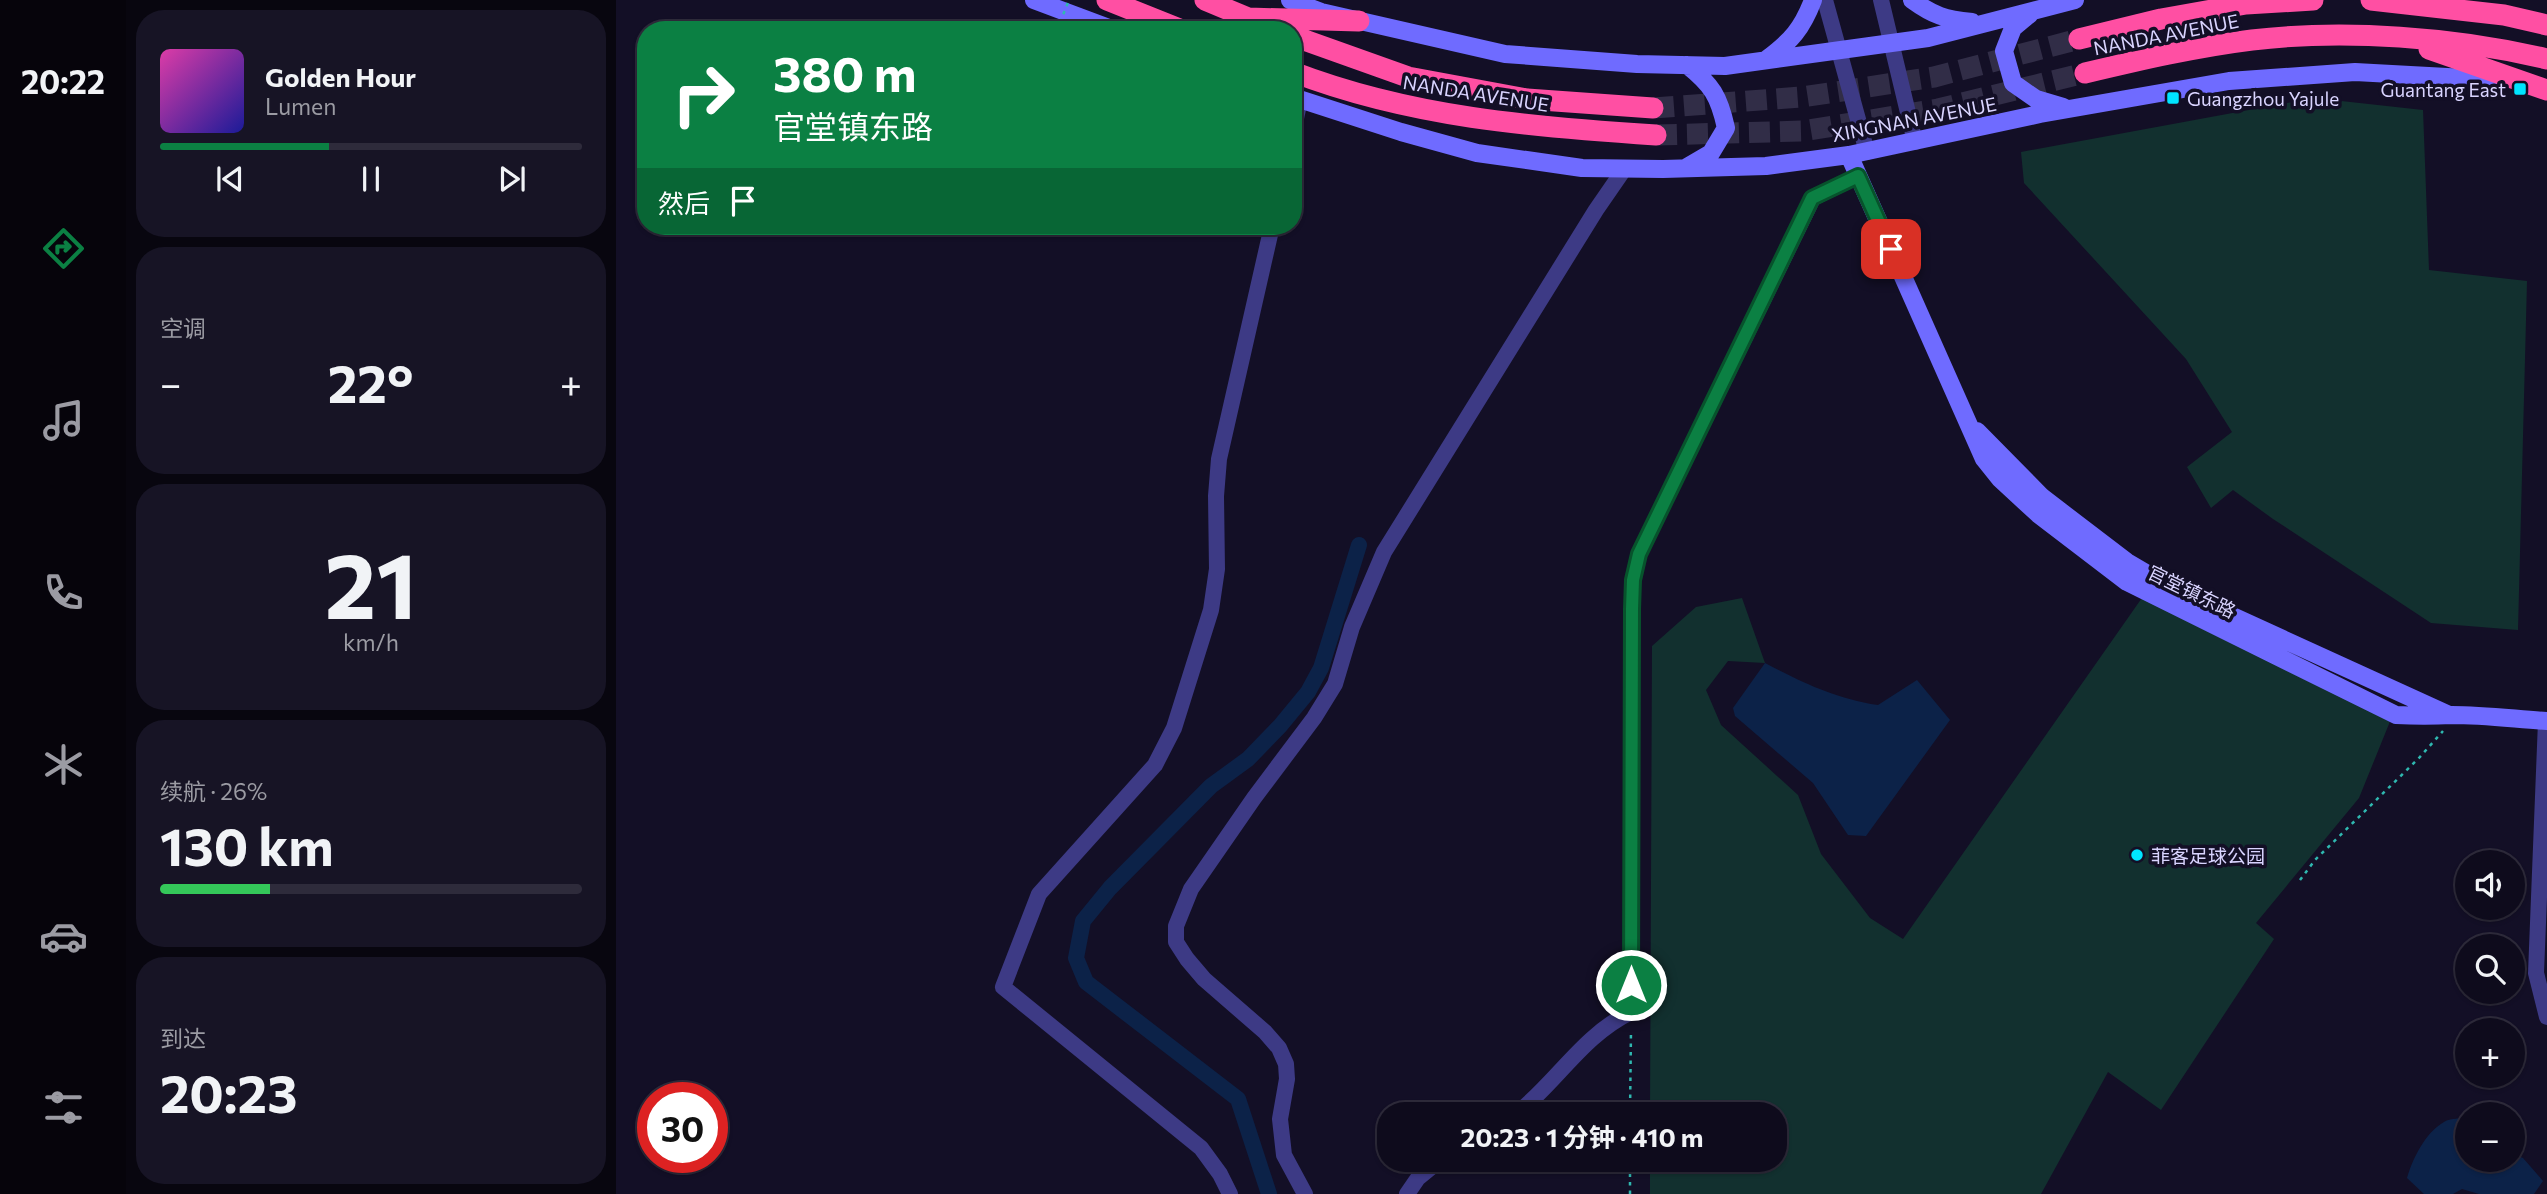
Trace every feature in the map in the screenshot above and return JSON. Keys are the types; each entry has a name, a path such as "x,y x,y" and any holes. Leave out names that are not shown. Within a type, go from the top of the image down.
{"highway":[{"path":"1107,0 1160,21"},
{"path":"1205,0 1256,21"},
{"name":"NANDA AVENUE","path":"2079,39 2161,19 2246,4 2313,0"},
{"path":"2371,0 2504,15 2547,26"},
{"path":"1147,16 1154,21"},
{"path":"1248,18 1359,21"},
{"name":"NANDA AVENUE","path":"2085,73 2181,50 2253,40 2353,34 2501,48 2547,59"},
{"path":"2397,38 2547,91"},
{"name":"NANDA AVENUE","path":"1302,39 1408,77 1527,99 1653,108"},
{"name":"NANDA AVENUE","path":"1302,75 1399,106 1457,117 1571,130 1656,135"}],"main road":[{"path":"1034,0 1090,21"},
{"path":"1290,0 1321,12 1505,54 1595,62 1725,66 1928,38 2075,0"},
{"path":"1765,61 1792,40 1806,18 1813,0"},
{"path":"1912,0 1930,14 1946,20 1986,23"},
{"path":"2036,10 2013,28 2004,51 2013,83 2036,99 2070,109"},
{"path":"1684,169 1711,153 1726,128 1720,101 1706,80 1687,65"},
{"name":"XINGNAN AVENUE","path":"1302,101 1401,132 1477,152 1582,168 1684,169 1766,166 1858,153 2070,109 2229,81 2355,72 2484,79 2547,91"},
{"name":"官堂镇东路","path":"1858,153 1858,176 1984,459 2000,479 2038,514 2127,582 2396,715 2429,718 2451,715 2547,721"}],"street":[{"path":"1825,0 1840,51 1858,153"},
{"path":"1881,0 1915,142"},
{"path":"1305,1194 1284,1155 1280,1119 1287,1079 1286,1064 1279,1048 1265,1032 1203,979 1187,959 1176,942 1182,908 1191,889 1314,718 1335,684 1352,627 1384,552 1596,210 1625,168"},
{"path":"1528,1102 1613,1021 1631,1012 1632,609 1633,580 1639,554 1812,198 1858,176"},
{"path":"1230,1194 1220,1174 1201,1149 1003,987 1040,894 1155,765 1174,728 1211,610 1217,569 1216,496 1219,459 1270,235"},
{"path":"2547,721 2536,973 2547,1017"},
{"path":"1408,1194 1425,1172"}],"path":[{"path":"1061,21 1069,0"},
{"path":"2300,880 2315,860 2441,736 2451,715"},
{"path":"1630,1102 1631,1012"},
{"path":"1630,1172 1630,1194"}],"green space":[{"path":"2314,98 2423,110 2429,270 2527,281 2518,630 2431,623 2233,490 2211,508 2187,467 2232,432 2186,359 2024,183 2021,152"},
{"path":"2144,595 2391,719 2359,798 2256,923 2274,939 2161,1110 2108,1072 2041,1194 1650,1194 1650,1172 1787,1172 1787,1102 1650,1102 1652,646 1696,607 1742,598 1765,663 1728,661 1706,690 1721,725 1798,795 1821,854 1870,918 1903,939"}],"water":[{"path":"1765,663 1820,689 1878,705 1917,680 1950,720 1866,836 1848,835 1813,783 1735,716 1733,708"},
{"path":"2455,1119 2455,1172 2525,1172 2525,1160 2543,1181 2534,1194 2479,1194 2462,1189 2453,1194 2424,1194 2407,1178 2416,1154 2426,1139 2446,1121"}],"waterway":[{"path":"1269,1194 1238,1099 1086,982 1076,958 1083,921 1110,888 1211,786 1248,759 1308,692 1321,668 1359,545"}],"tunnel":[{"path":"1653,108 1802,97 1934,77 2079,39"},
{"path":"1656,135 1803,131 1938,109 2085,73"}],"place":[{"name":"Guantang East","path":"2520,89"},
{"name":"Guangzhou Yajule","path":"2173,98"},
{"name":"菲客足球公园","path":"2137,855"}],"route":[{"path":"1631,985 1632,609 1633,580 1639,554 1812,198 1858,176 1891,249"}]}
